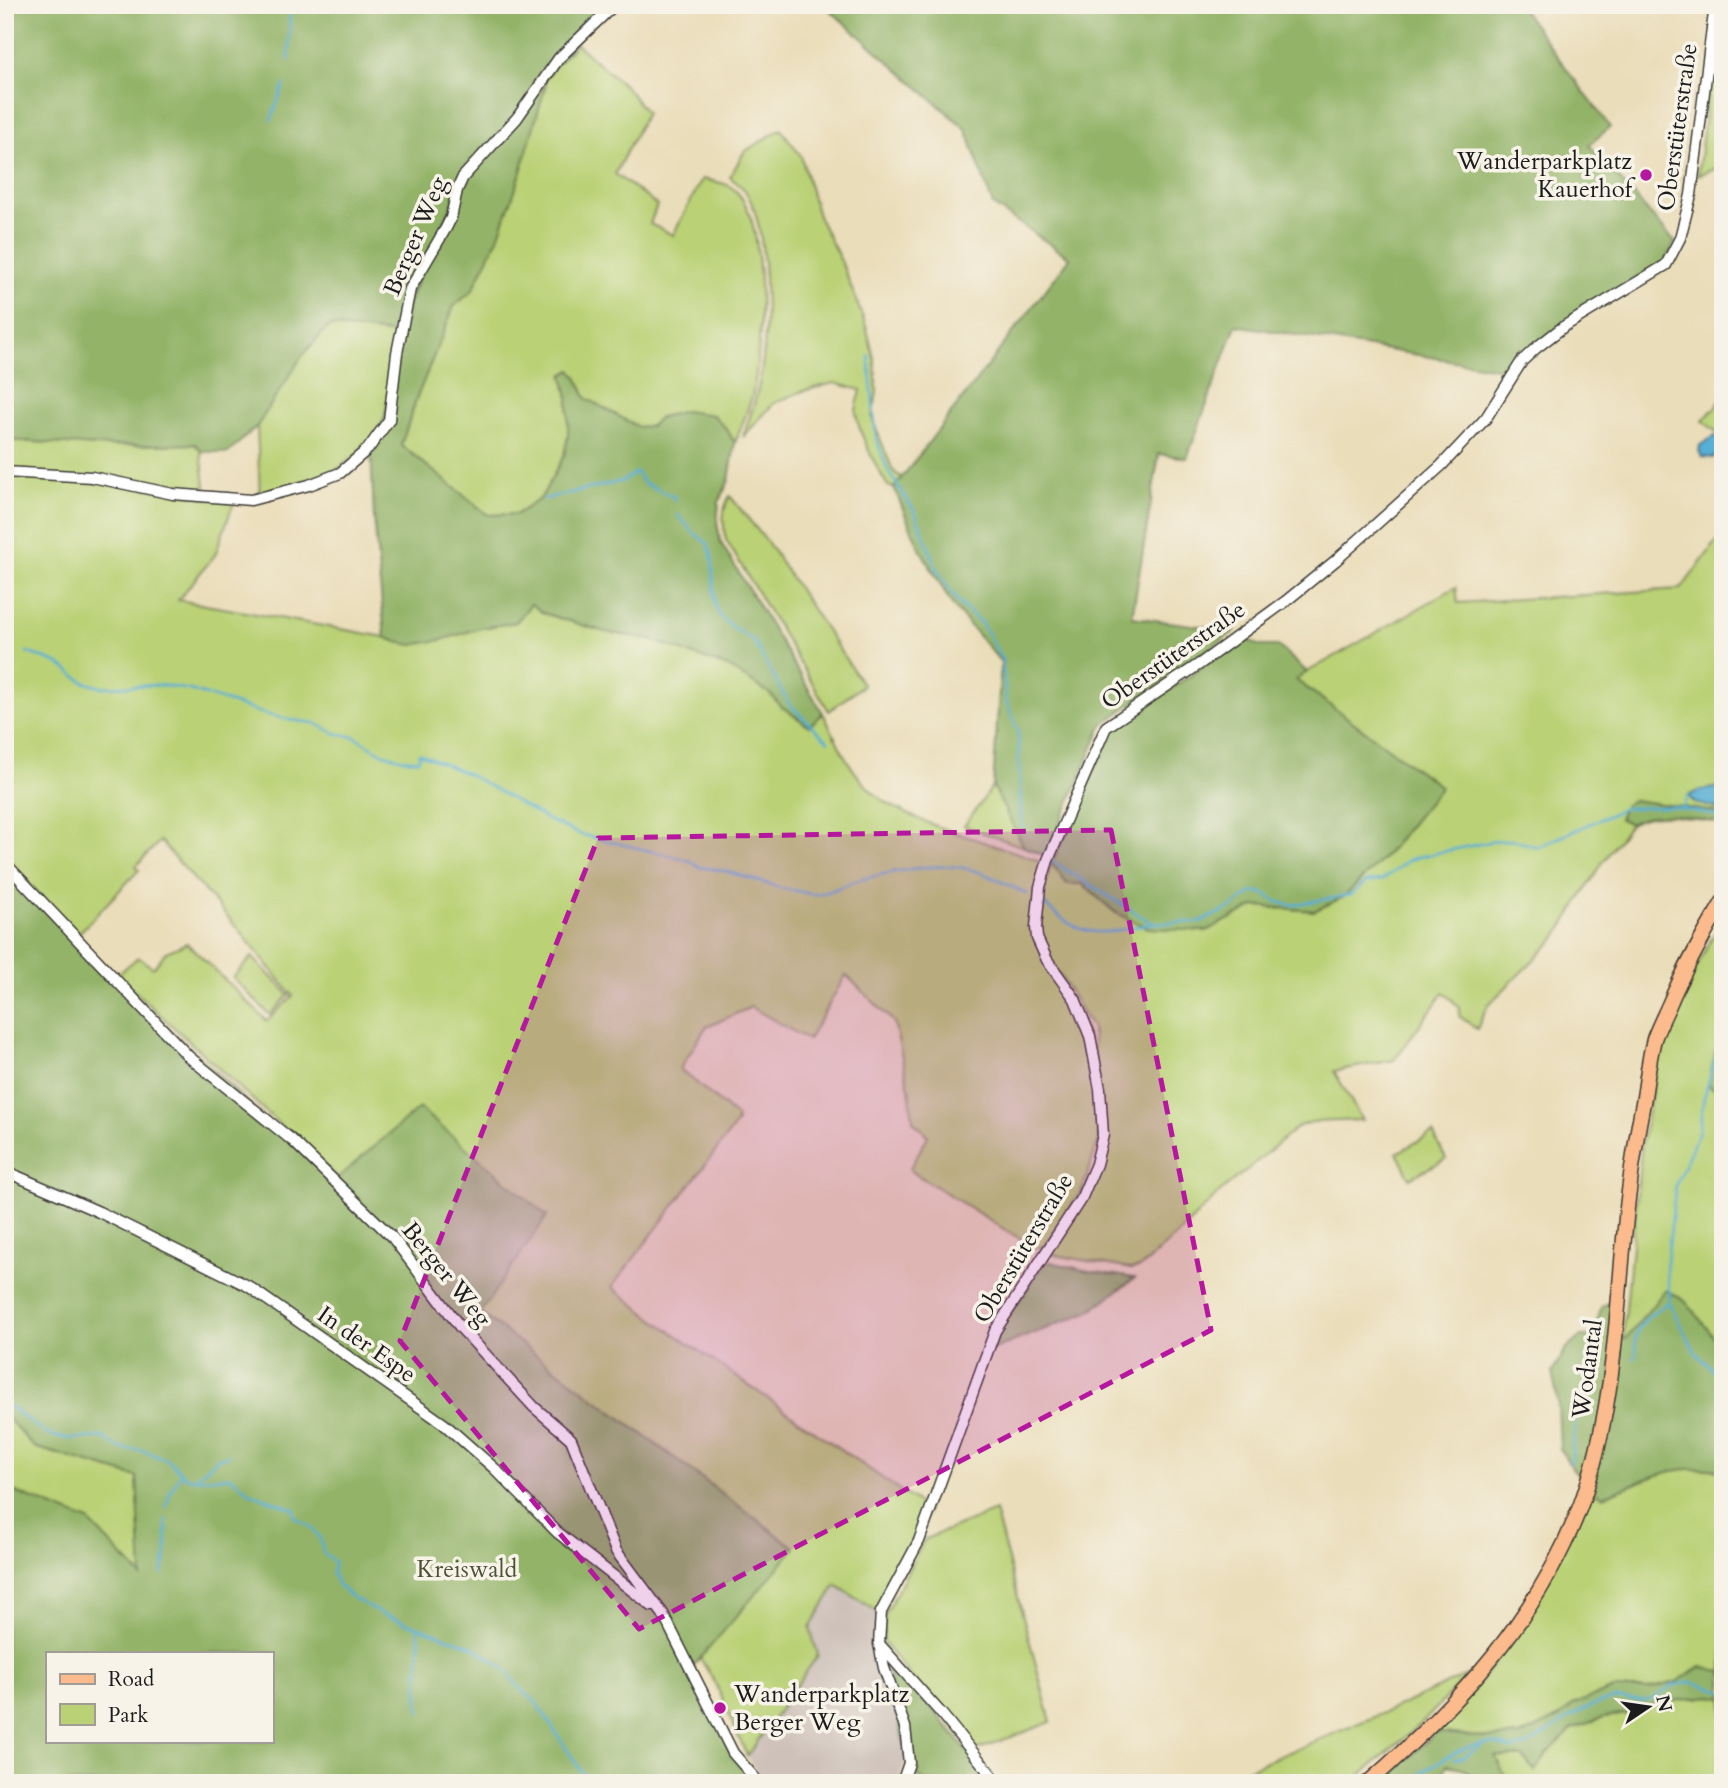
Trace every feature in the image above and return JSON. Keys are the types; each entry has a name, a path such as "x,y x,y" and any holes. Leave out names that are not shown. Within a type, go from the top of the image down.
{"main road":[{"name":"Wodantal","path":"1368,1783 1447,1709 1496,1654 1548,1574 1581,1502 1604,1424 1612,1375 1624,1235 1637,1135 1655,1038 1687,964 1723,902"}],"street":[{"name":"Berger Weg","path":"5,472 92,477 173,494 251,500 309,485 340,472 368,449 389,420 397,353 410,289 451,218 457,190 463,177 517,118 559,58 614,5"},
{"name":"Oberstüterstraße","path":"902,1783 909,1763 905,1727 884,1668 879,1644 881,1612 919,1541 995,1331 1082,1197 1096,1164 1103,1135 1100,1089 1090,1036 1075,999 1047,960 1037,938 1036,927 1040,887 1048,860 1106,727 1201,663 1286,601 1335,561 1441,466 1486,418 1522,361 1536,348 1563,327 1666,265 1683,230 1691,195 1714,5"},
{"name":"Berger Weg","path":"5,863 189,1057 293,1141 393,1238 460,1327 534,1407 571,1439 616,1551 663,1614 733,1753 759,1783"},
{"name":"In der Espe","path":"5,1171 99,1212 248,1286 444,1424 494,1468 557,1532 663,1614"},
{"path":"879,1644 940,1712 998,1783"}],"highlighted area":[{"path":"1111,830 1211,1330 639,1629 400,1341 598,838"}],"shaded area":[{"path":"836,1585 878,1612 902,1727 906,1761 898,1783 766,1783 747,1756 818,1655 810,1628"}],"green space":[{"path":"5,5 611,5 574,42 516,116 461,175 448,218 429,251 397,334 329,326 304,353 257,426 228,453 201,451 195,444 98,446 5,440"},
{"path":"824,5 1519,5 1610,127 1589,145 1675,242 1665,263 1532,347 1509,370 1236,325 1187,458 1159,454 1132,617 1235,631 1103,724 1046,856 1024,847 993,786 1001,662 953,606 920,549 894,488 1070,258 993,205 966,129"},
{"path":"1718,5 1723,5 1723,166 1698,175"},
{"path":"576,44 626,87 646,113 615,174 657,205 650,224 673,235 702,179 729,186 747,207 754,230 760,287 759,347 753,392 735,443 726,428 660,417 651,426 638,427 586,398 577,377 563,375 568,397 568,436 564,456 541,498 518,514 488,515 401,445 417,397 454,306 472,291 518,182 547,75"},
{"path":"546,84 518,182 497,240 472,291 454,306 417,397 401,445 488,515 517,514 541,498 564,456 568,436 568,397 563,375 571,370 586,398 638,427 651,426 660,417 685,411 713,415 726,428 735,443 729,480 719,502 717,523 721,543 823,713 809,726 781,706 769,693 728,667 645,638 605,632 543,613 531,604 516,622 481,628 441,640 412,645 385,637 374,518 371,449 380,438 411,292 464,179"},
{"path":"781,129 801,156 818,216 841,261 866,326 875,362 877,392 872,418 893,471 902,478 894,488 888,486 860,429 856,412 861,390 834,383 800,392 774,403 743,437 761,374 765,332 765,281 754,209 746,192 730,177 744,152"},
{"path":"329,326 397,334 386,417 366,448 329,475 260,495 257,426 304,353"},
{"path":"1723,398 1723,433 1721,436 1703,421"},
{"path":"5,440 98,446 196,444 201,451 206,494 5,471"},
{"path":"5,476 91,479 234,502 215,555 178,600 385,637 397,642 516,622 531,604 543,613 605,632 645,638 729,667 769,693 781,706 809,726 823,713 858,776 890,805 929,823 1035,859 1042,864 1034,929 1086,1032 1099,1106 1098,1143 1083,1188 1045,1246 1037,1248 911,1171 910,1168 928,1136 913,1121 909,1088 894,1022 846,975 808,1040 751,1007 706,1027 680,1069 736,1116 737,1123 612,1287 652,1318 928,1510 878,1612 836,1585 810,1628 818,1655 747,1756 716,1684 700,1658 795,1548 479,1313 547,1216 338,1178 117,975 138,957 153,968 166,952 187,943 267,1021 293,996 234,924 160,841 136,866 139,870 78,934 5,861"},
{"path":"730,496 768,543 863,685 829,711 726,540 724,512"},
{"path":"1723,533 1723,813 1633,800 1619,818 1630,824 1556,938 1488,1005 1477,1029 1459,1016 1460,1008 1444,992 1394,1060 1334,1071 1362,1120 1312,1122 1299,1126 1218,1194 1140,1268 1131,1269 1050,1254 1101,1161 1092,1028 1049,957 1040,936 1041,904 1051,863 1082,884 1116,913 1206,931 1255,906 1314,911 1344,897 1385,857 1440,787 1295,679 1456,587 1458,603 1681,589"},
{"path":"1245,638 1260,646 1278,646 1307,672 1296,680 1441,787 1385,856 1344,897 1314,911 1255,906 1206,931 1148,928 1116,913 1082,884 1067,884 1051,863 1066,835 1110,731"},
{"path":"993,786 1024,847 964,826"},
{"path":"1633,800 1723,813 1723,824 1663,816 1640,819 1630,824 1619,818 1625,805"},
{"name":"Kreiswald","path":"5,866 113,977 333,1182 419,1108 547,1216 480,1313 795,1548 692,1668 732,1755 756,1783 5,1783 5,1488 89,1521 142,1577 137,1477 34,1447 5,1415"},
{"path":"1723,917 1723,1046 1716,1051 1708,1085 1723,1095 1723,1349 1687,1303 1623,1339 1642,1143 1660,1050 1693,974"},
{"path":"252,957 289,995 270,1015 233,978"},
{"path":"1723,1046 1723,1095 1708,1085 1716,1051"},
{"path":"1433,1133 1446,1159 1410,1178 1397,1153"},
{"path":"1046,1261 1135,1278 1088,1312 992,1350 998,1332"},
{"path":"1665,1290 1686,1301 1723,1349 1723,1471 1675,1470 1603,1496 1593,1491 1572,1468 1560,1449 1558,1401 1552,1373 1566,1349 1581,1336 1593,1336 1602,1306 1612,1302 1612,1336 1626,1339"},
{"path":"5,1415 34,1447 137,1477 143,1578 89,1521 5,1488"},
{"path":"1703,1468 1723,1471 1723,1673 1701,1667 1676,1682 1648,1689 1614,1689 1574,1704 1558,1718 1520,1736 1486,1738 1436,1732 1505,1649 1593,1491 1603,1496 1674,1469"},
{"path":"995,1511 1051,1722 974,1751 883,1643 885,1614 925,1539"},
{"path":"883,1651 995,1783 926,1783 910,1769"},
{"path":"1701,1667 1722,1671 1723,1698 1710,1696 1659,1703 1636,1713 1604,1717 1572,1729 1548,1753 1535,1771 1523,1757 1495,1756 1508,1783 1483,1783 1462,1768 1447,1765 1439,1783 1401,1783 1395,1771 1436,1732 1486,1738 1520,1736 1558,1718 1574,1704 1614,1689 1648,1689 1676,1682"},
{"path":"1469,1674 1422,1723 1351,1783 1215,1783 1395,1708"},
{"path":"1710,1696 1723,1698 1723,1783 1508,1783 1495,1756 1523,1757 1535,1771 1548,1753 1572,1729 1604,1717 1636,1713 1659,1703"}],"water":[{"path":"1715,436 1723,438 1723,451 1713,458 1702,457 1700,445"},
{"path":"1723,787 1723,810 1695,803 1688,796 1700,790"}],"waterway":[{"path":"289,60 290,5"},
{"path":"436,5 449,10 505,8"},
{"path":"271,120 284,85"},
{"path":"869,356 876,438 888,471 915,512 937,570 958,602 982,624 1002,660 1006,701 1018,731 1023,827"},
{"path":"544,499 623,481 636,472 644,483 674,497 675,501"},
{"path":"678,515 708,544 712,557 715,606 720,616 753,640 789,704 828,741"},
{"path":"27,652 59,664 84,682 100,687 161,685 190,690 265,714 315,723 334,733 355,737 384,754 419,760 419,753 470,775 548,820 579,834 688,860 699,867 725,871 788,890 818,894 882,874 944,866 975,871 1027,894"},
{"path":"1682,808 1688,796"},
{"path":"1050,860 1152,923 1199,922 1231,908 1253,892 1263,893 1278,902 1291,905 1351,895 1366,882 1382,880 1409,860 1418,857 1494,841 1513,840 1538,847 1625,808 1673,807 1723,817"},
{"path":"1043,903 1070,924 1093,932 1152,923"},
{"path":"1723,1030 1704,1098 1698,1134 1676,1184 1666,1270 1670,1297 1668,1302 1696,1353 1723,1380"},
{"path":"1634,1359 1637,1354 1635,1345 1638,1330 1668,1302"},
{"path":"5,1403 53,1436 72,1439 102,1437 119,1448 143,1451 168,1460 192,1479 231,1477 251,1493 294,1509 295,1517 312,1528 320,1538 324,1554 335,1563 332,1572 338,1585 350,1596 382,1614 474,1647 504,1668 523,1692 535,1701 589,1783"},
{"path":"1571,1463 1576,1414 1580,1409"},
{"path":"195,1478 217,1459 229,1455"},
{"path":"166,1507 181,1473"},
{"path":"162,1574 167,1553 166,1519"},
{"path":"418,1629 420,1712"},
{"path":"1409,1783 1444,1759 1470,1747 1497,1744 1510,1749 1529,1745 1575,1714 1601,1702 1615,1699 1644,1701 1653,1699 1674,1685 1692,1682 1723,1691"},
{"path":"1454,1759 1464,1757 1482,1745"}],"place":[{"name":"Wanderparkplatz Kauerhof","path":"1646,175"},
{"name":"Wanderparkplatz Berger Weg","path":"720,1708"}]}
